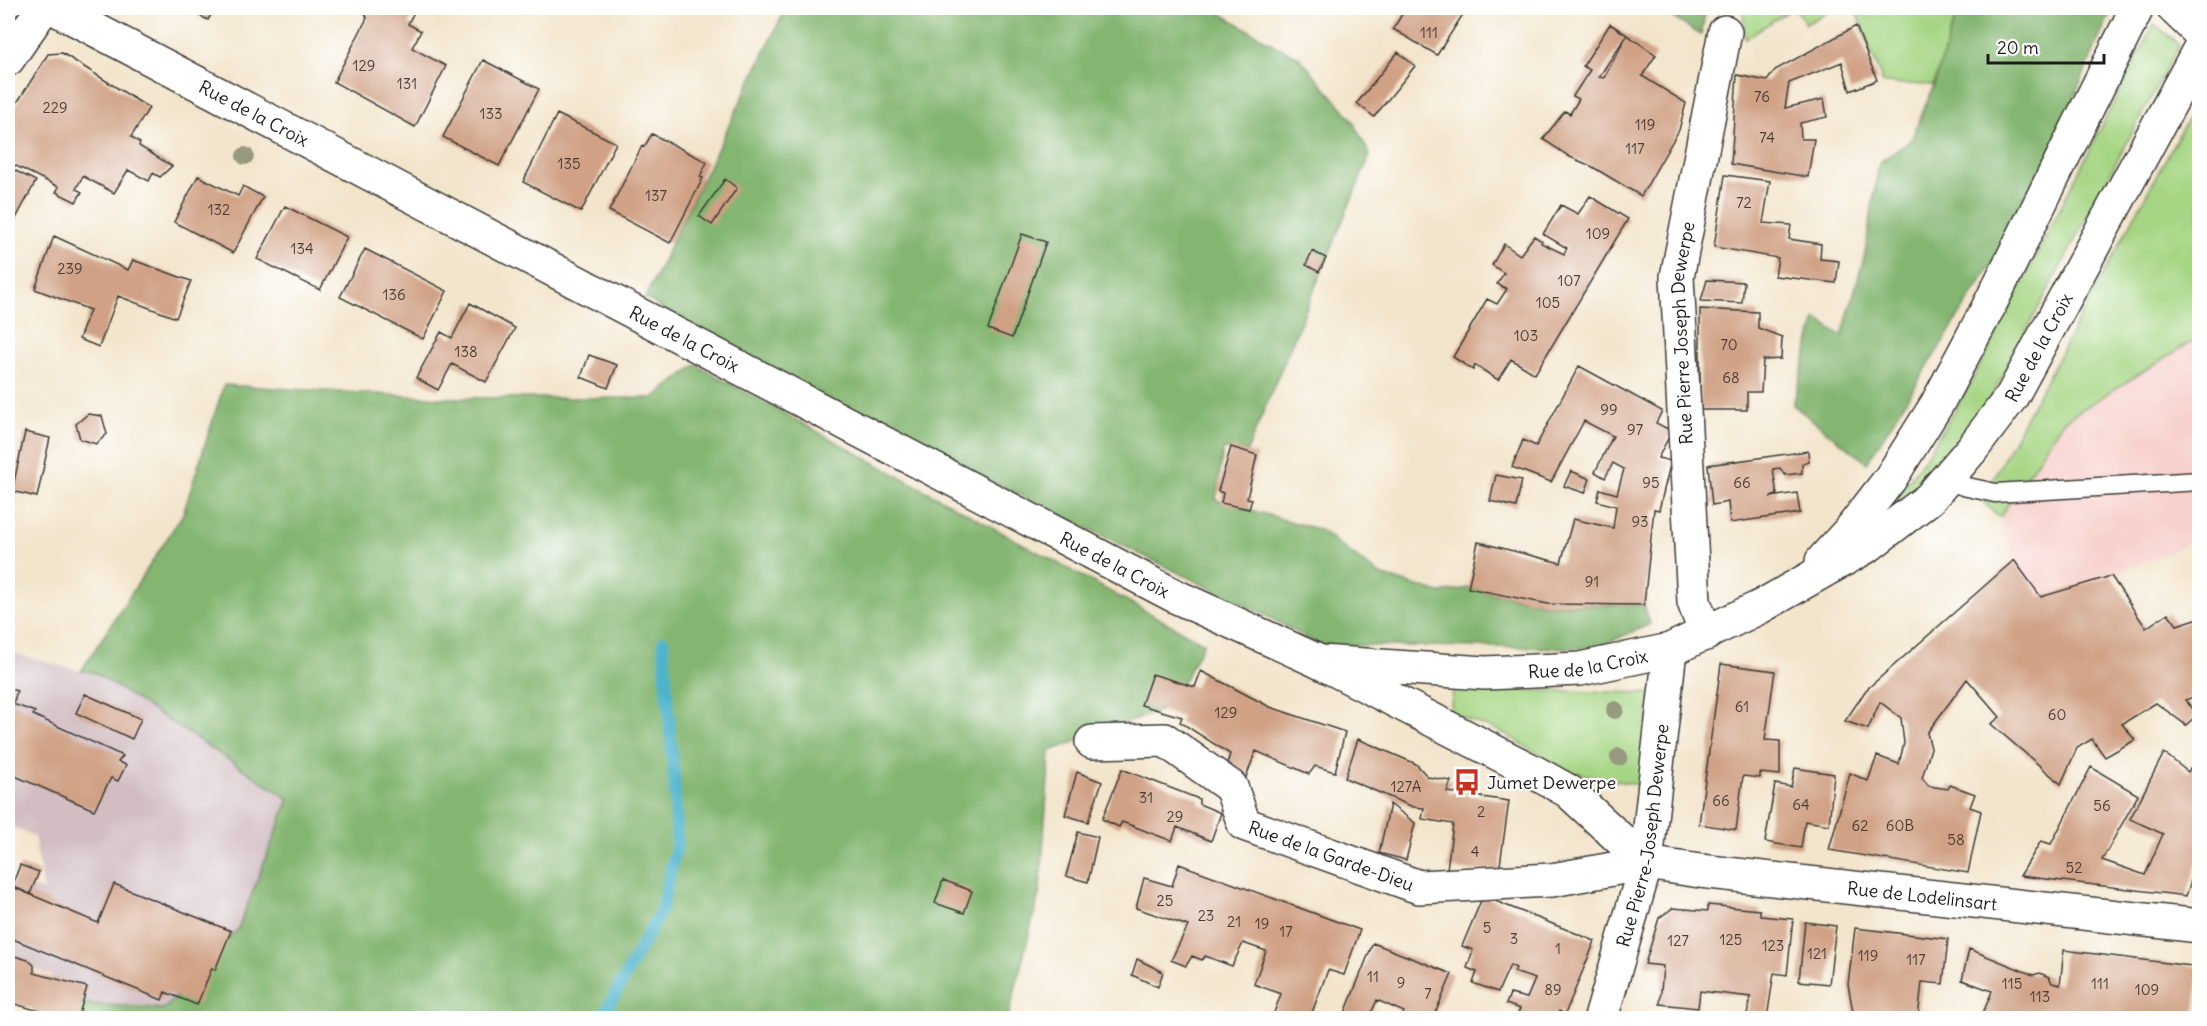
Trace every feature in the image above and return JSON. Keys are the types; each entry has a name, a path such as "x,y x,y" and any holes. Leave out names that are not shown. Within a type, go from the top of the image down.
{"street":[{"path":"8,60 43,8"},
{"name":"Rue de la Croix","path":"54,8 1177,597 1320,662 1534,772 1568,791 1646,863"},
{"name":"Rue de la Croix","path":"1803,583 1852,528 1890,479 1937,404 1989,306 2137,8"},
{"path":"2174,8 2199,33"},
{"name":"Rue Pierre Joseph Dewerpe","path":"1706,634 1694,602 1677,277 1725,32"},
{"name":"Rue de la Croix","path":"1320,662 1485,673 1580,669 1670,650 1760,607 1869,545 1930,498 1972,449 2012,396 2199,48"},
{"name":"Rue Pierre-Joseph Dewerpe","path":"1601,1018 1646,863 1670,650"},
{"name":"Rue de la Garde-Dieu","path":"1092,742 1165,740 1231,787 1244,824 1419,887 1552,880 1646,863"},
{"name":"Rue de Lodelinsart","path":"1646,863 1700,871 2199,926"}],"lane":[{"path":"1947,479 1963,486 1995,493 2199,481"}],"shaded area":[{"path":"2199,337 2199,539 2111,576 2041,597 2014,560 2000,517 2063,421"},
{"path":"8,652 81,671 94,671 289,798 238,929 164,1009 39,1000 52,976 8,960 8,881 44,891 34,836 8,825"}],"green space":[{"path":"786,8 1220,8 1220,13 1299,57 1351,118 1370,155 1247,451 1223,449 1216,500 1320,530 1380,575 1440,593 1468,588 1549,605 1644,605 1650,624 1596,648 1320,645 1263,614 751,364 645,298"},
{"path":"1657,8 1706,8 1701,35"},
{"path":"1743,8 1793,8 1745,39"},
{"path":"1795,8 1834,8 1806,24"},
{"path":"1855,8 1958,8 1934,85 1883,83"},
{"path":"1958,8 2112,8 2028,206 1867,463 1793,405 1816,318 1842,336 1865,254 1879,163 1911,140 1934,85"},
{"path":"2154,24 2179,45 1992,395 1963,438 1941,465 1904,501 1898,500 1897,496 1925,458 1970,385"},
{"path":"2199,102 2199,337 2063,421 2000,517 1983,502 1998,469 2184,125"},
{"path":"696,365 1204,643 1170,707 1050,751 1040,890 1008,1018 31,1018 39,1000 164,1009 238,929 289,799 94,672 81,671 183,514 224,385 443,398 653,398"},
{"path":"1453,689 1650,693 1644,786 1567,771 1504,733 1450,713"}],"building":[{"path":"184,8 215,8 208,20"},
{"path":"366,8 416,8 408,24 421,31 412,48 446,66 415,127 334,82 367,18 364,10"},
{"path":"500,8 514,8 511,13"},
{"path":"1398,8 1467,8 1437,55 1393,29 1404,11"},
{"path":"1610,24 1627,35 1656,55 1642,76 1686,103 1679,130 1641,196 1591,166 1570,157 1543,139 1565,111 1570,114 1579,99 1573,96 1590,70 1583,66","holes":["1627,35 1604,78 1599,77"]},
{"path":"1856,26 1877,80 1850,91 1842,62 1789,83 1785,108 1824,99 1827,117 1800,123 1801,139 1814,139 1808,177 1731,164 1737,75 1767,81 1775,70"},
{"path":"1398,52 1415,66 1374,117 1357,103"},
{"path":"62,53 149,108 131,137 140,143 139,146 172,166 160,177 153,173 149,181 128,170 114,193 83,176 76,189 82,192 76,202 56,192 59,187 8,162 8,117 48,54"},
{"path":"483,60 539,89 499,166 443,137"},
{"path":"557,114 616,143 581,212 523,182"},
{"path":"652,134 707,162 700,177 703,178 670,243 609,211 642,146 644,147"},
{"path":"8,167 36,181 15,220 8,217"},
{"path":"1725,175 1770,181 1763,223 1791,225 1789,239 1821,244 1820,259 1839,261 1836,283 1775,276 1778,258 1714,247"},
{"path":"198,176 238,196 243,186 263,197 233,253 174,222"},
{"path":"725,179 737,188 712,225 699,216"},
{"path":"1590,196 1628,219 1535,374 1511,359 1498,380 1475,365 1473,370 1453,357 1487,299 1497,304 1507,289 1497,284 1504,273 1492,265 1504,244 1520,255 1534,236 1542,241 1541,243 1564,254 1567,248 1543,234 1561,205 1578,214"},
{"path":"285,206 347,237 320,290 257,259"},
{"path":"1022,234 1046,242 1012,338 988,329"},
{"path":"54,236 128,270 133,260 191,281 176,318 118,296 99,347 79,339 90,310 35,289"},
{"path":"365,249 447,291 423,339 340,297"},
{"path":"1312,251 1326,258 1319,272 1306,265"},
{"path":"1707,280 1744,282 1742,303 1701,301"},
{"path":"470,303 515,328 486,382 452,364 438,390 416,378 441,332 452,338"},
{"path":"1700,309 1758,312 1758,328 1782,337 1781,359 1763,360 1761,392 1747,392 1747,410 1700,410"},
{"path":"589,355 617,365 608,388 581,377"},
{"path":"1579,366 1662,411 1656,423 1672,431 1658,458 1671,461 1659,510 1654,509 1644,605 1548,604 1468,588 1478,542 1561,563 1573,519 1613,528 1616,506 1597,501 1600,489 1617,494 1624,469 1613,463 1605,478 1595,472 1613,436 1584,421 1551,482 1512,467 1523,440 1536,446"},
{"path":"88,414 102,416 107,434 96,444 80,439 76,424"},
{"path":"25,432 50,438 37,497 12,491"},
{"path":"1231,447 1257,455 1247,498 1252,499 1249,509 1221,503 1223,493 1218,491"},
{"path":"1808,451 1809,462 1802,464 1802,473 1785,475 1780,468 1773,469 1777,495 1770,497 1797,493 1800,513 1730,523 1728,502 1712,505 1708,465"},
{"path":"1571,471 1590,479 1585,493 1564,486"},
{"path":"1496,475 1522,480 1516,507 1490,501"},
{"path":"2014,560 2041,597 2111,576 2146,628 2168,613 2177,625 2199,618 2199,695 2185,700 2198,714 2186,725 2156,703 2122,724 2135,740 2105,757 2092,739 2077,748 2061,784 1991,724 2000,717 1967,679 1927,733 1931,748 1922,778 1929,786 1948,789 1950,785 1975,794 1970,807 1981,811 1968,873 1829,850 1850,773 1868,781 1877,756 1899,764 1904,743 1901,718 1880,702 1868,729 1845,721 1866,690"},
{"path":"1721,664 1775,671 1765,740 1780,741 1780,775 1760,773 1760,778 1743,776 1736,830 1699,824"},
{"path":"1201,671 1270,707 1345,732 1335,772 1315,766 1309,774 1256,751 1246,777 1225,770 1230,754 1180,722 1182,717 1141,705 1152,674 1195,687"},
{"path":"8,688 17,691 13,704 35,712 33,715 123,756 118,762 126,765 118,781 111,778 94,810 8,773"},
{"path":"85,694 141,719 132,739 76,713"},
{"path":"1358,739 1416,764 1428,777 1451,781 1447,792 1509,801 1499,872 1447,869 1453,824 1422,819 1424,808 1413,807 1345,778"},
{"path":"2164,753 2188,772 2194,762 2199,767 2199,856 2186,896 2020,876 2041,841 2051,844 2091,767 2138,795 2102,860 2145,875 2163,834 2130,819"},
{"path":"1795,768 1834,774 1829,825 1805,821 1801,848 1765,842 1775,784 1791,787"},
{"path":"1122,769 1199,799 1199,804 1221,813 1211,841 1177,827 1172,841 1122,822 1119,827 1102,819"},
{"path":"1077,772 1102,782 1088,822 1065,815"},
{"path":"1390,804 1415,823 1406,860 1379,853"},
{"path":"1078,832 1098,837 1088,882 1066,876"},
{"path":"1179,864 1360,930 1344,975 1328,970 1310,1018 1272,1018 1281,994 1254,984 1266,951 1243,943 1232,966 1205,956 1202,960 1192,956 1186,966 1171,960 1188,926 1136,908 1144,878 1172,886"},
{"path":"20,865 39,872 30,894 12,886"},
{"path":"943,880 972,891 964,913 935,903"},
{"path":"114,884 231,931 215,970 212,968 197,1005 165,992 162,1000 8,937 8,885 98,923"},
{"path":"1483,896 1595,941 1565,1014 1559,1011 1556,1018 1516,1018 1520,1009 1506,1004 1510,994 1527,998 1535,979 1514,972 1516,968 1510,965 1498,992 1473,983 1477,972 1467,968 1473,950 1462,946"},
{"path":"1708,905 1760,910 1760,916 1793,919 1787,975 1774,973 1767,1018 1746,1018 1751,997 1700,991 1698,1008 1660,1004 1663,966 1645,964 1659,918 1673,908 1708,911"},
{"path":"1805,922 1836,926 1829,984 1799,981"},
{"path":"1855,928 1948,939 1943,984 1922,982 1918,1018 1902,1016 1901,1018 1854,1018 1848,984"},
{"path":"1373,943 1452,974 1433,1018 1401,1018 1404,1012 1377,1000 1369,1018 1343,1018"},
{"path":"1969,949 2033,975 2040,973 2049,977 2052,983 2060,985 2064,950 2199,967 2195,1018 2145,1018 2115,1014 2114,1018 1981,1018 1992,991 1962,980"},
{"path":"8,954 28,960 34,965 34,973 87,987 78,1018 63,1018 8,1002"},
{"path":"1137,959 1163,972 1158,987 1132,975"}],"waterway":[{"path":"602,1018 661,910 677,844 663,641"}],"place":[{"name":"Jumet Dewerpe","path":"1467,782"}]}
